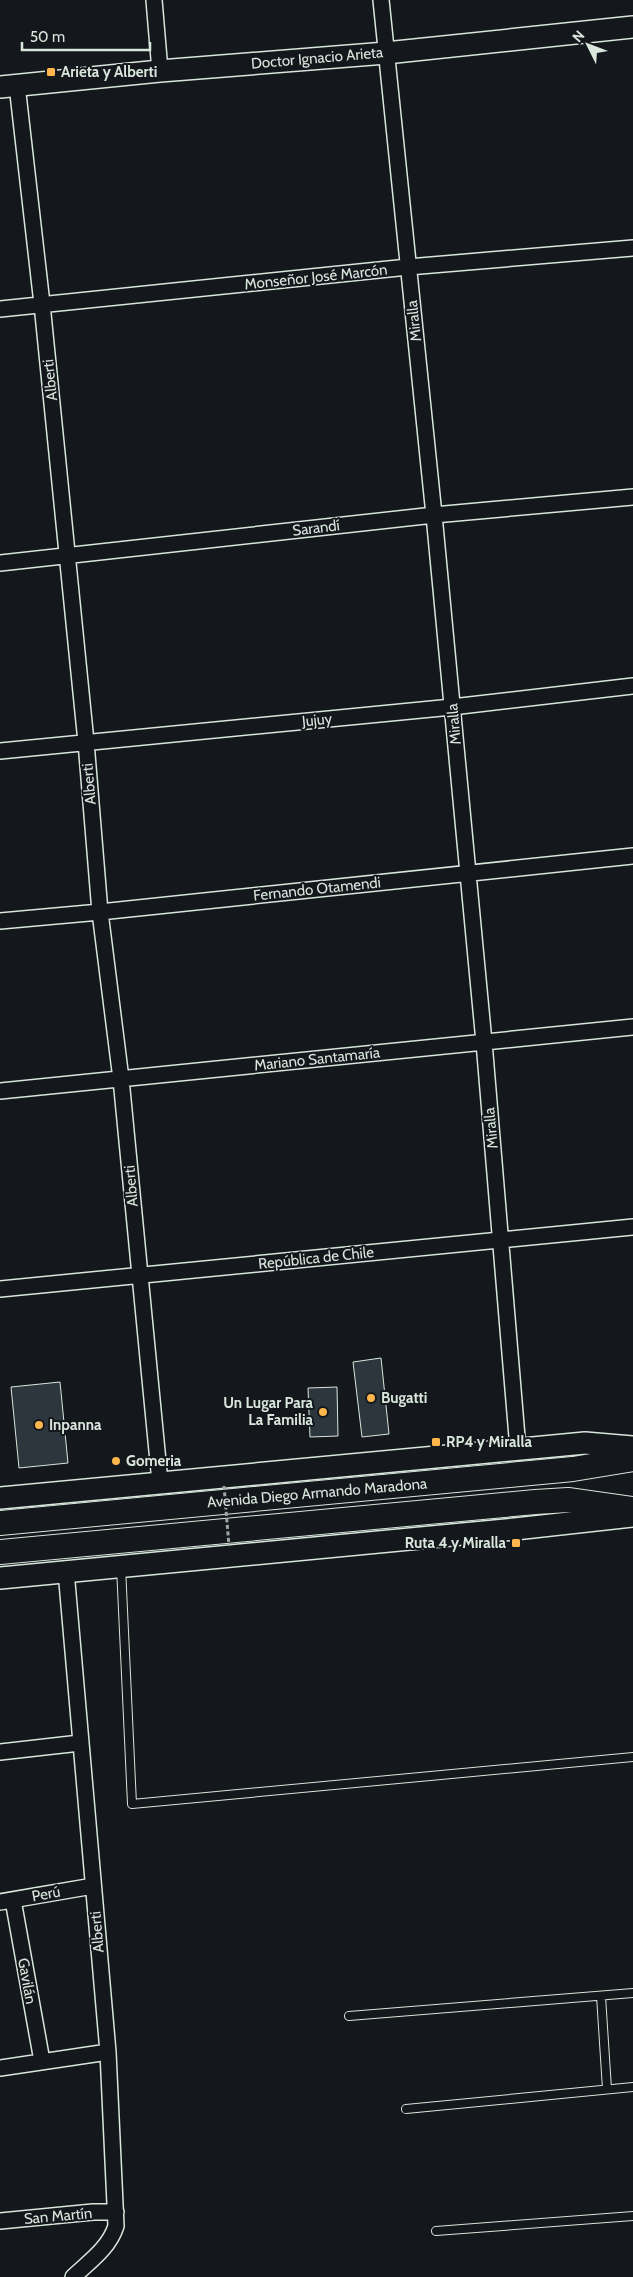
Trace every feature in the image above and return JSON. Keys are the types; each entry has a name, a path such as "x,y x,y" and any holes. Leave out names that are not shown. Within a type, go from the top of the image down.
{"main road":[{"name":"Avenida Diego Armando Maradona","path":"0,1523 563,1470 633,1459"},
{"name":"Avenida Diego Armando Maradona","path":"0,1552 536,1502 568,1500 633,1509"}],"street":[{"path":"154,0 160,71"},
{"name":"Miralla","path":"381,0 434,515 466,874 484,1042 518,1449"},
{"name":"Doctor Ignacio Arieta","path":"8,86 160,71 386,53 633,26"},
{"name":"Alberti","path":"8,86 42,304 86,742 100,912 121,1079 160,1482"},
{"name":"Monseñor José Marcón","path":"0,309 408,268 633,248"},
{"name":"Sarandí","path":"0,563 68,557 434,515 633,496"},
{"name":"Jujuy","path":"0,751 452,707 633,686"},
{"name":"Fernando Otamendi","path":"0,921 633,856"},
{"name":"Mariano Santamaría","path":"0,1090 633,1027"},
{"name":"República de Chile","path":"0,1289 633,1226"},
{"name":"Avenida Diego Armando Maradona","path":"0,1498 585,1443 633,1446"},
{"path":"0,1578 633,1516"},
{"name":"Alberti","path":"66,1571 108,2052 116,2212 116,2226 112,2238 103,2250 73,2277"},
{"path":"0,1752 80,1743"},
{"name":"Perú","path":"6,1901 93,1886"},
{"name":"Gavilán","path":"6,1901 42,2061"},
{"path":"0,2068 108,2052"},
{"name":"San Martín","path":"0,2221 93,2212 116,2212"}],"lane":[{"path":"121,1567 132,1804 633,1757"},
{"path":"349,2016 633,1993"},
{"path":"601,1996 608,2090"},
{"path":"406,2109 633,2087"},
{"path":"436,2231 633,2216"}],"path":[{"path":"224,1486 229,1546"}],"building":[{"name":"Bugatti","path":"381,1358 389,1434 362,1437 353,1362"},
{"name":"Inpanna","path":"60,1382 68,1463 19,1468 11,1387"},
{"name":"Un Lugar Para La Familia","path":"337,1387 338,1436 310,1437 308,1388"}],"place":[{"name":"Arieta y Alberti","path":"51,72"},
{"name":"Bugatti","path":"371,1398"},
{"name":"Un Lugar Para La Familia","path":"323,1412"},
{"name":"Inpanna","path":"39,1425"},
{"name":"RP4 y Miralla","path":"436,1442"},
{"name":"Gomeria","path":"116,1461"},
{"name":"Ruta 4 y Miralla","path":"516,1543"}]}
